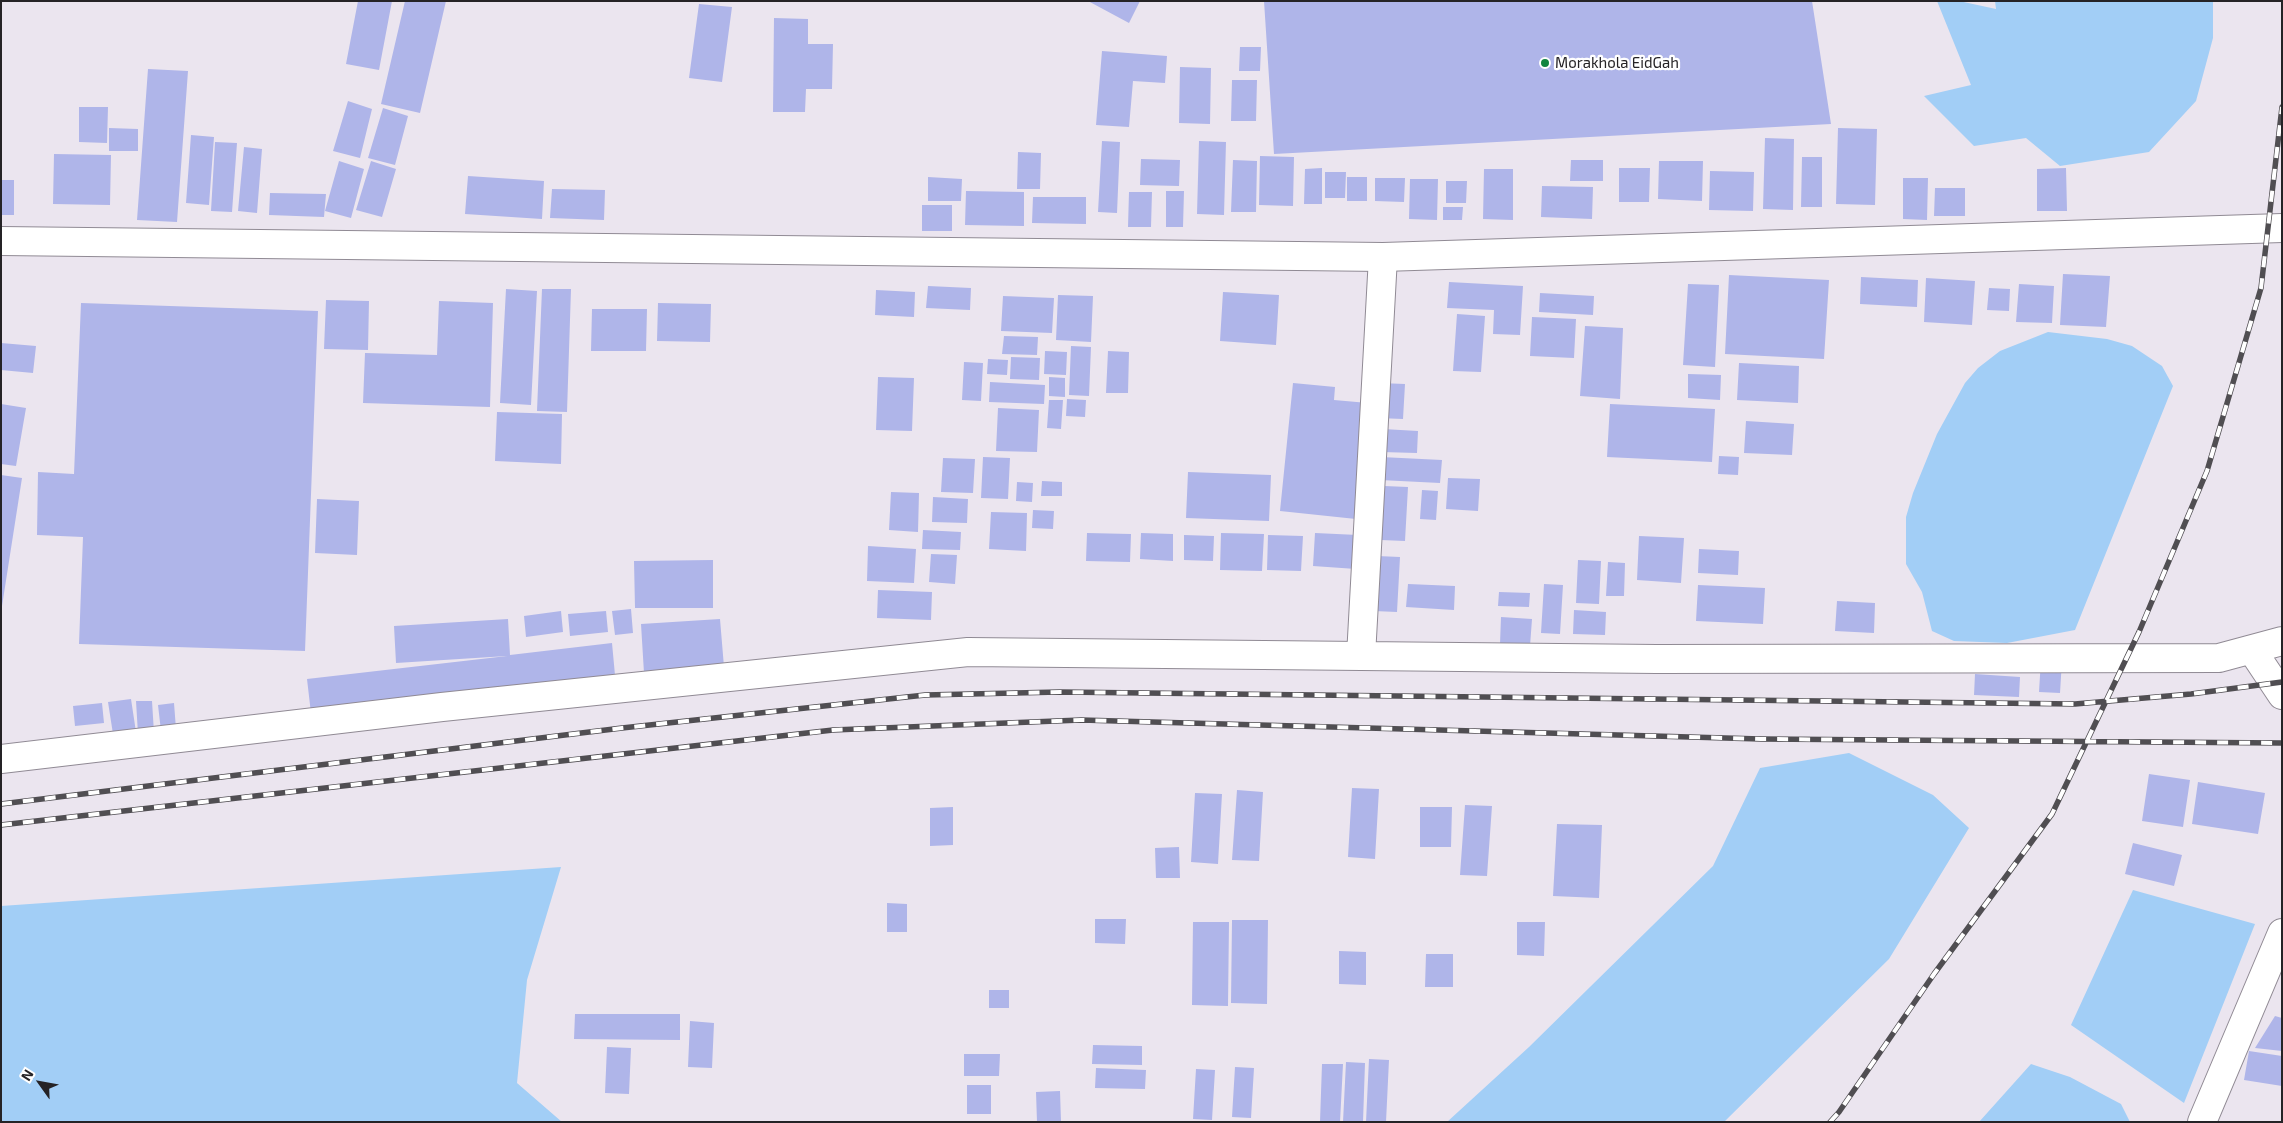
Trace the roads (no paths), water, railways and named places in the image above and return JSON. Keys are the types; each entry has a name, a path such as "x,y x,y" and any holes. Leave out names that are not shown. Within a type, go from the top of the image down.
{"street":[{"path":"1,241 1383,257 2282,228"},
{"path":"1361,656 1383,257"},
{"path":"1,759 442,707 968,652 1657,659 2219,658 2282,641"},
{"path":"2252,650 2282,695"},
{"path":"2202,1122 2282,934"}],"water":[{"path":"1937,1 1959,1 1996,9 1995,1 2213,1 2213,38 2196,101 2149,152 2060,166 2026,138 1974,146 1924,96 1971,85"},
{"path":"2048,332 2107,339 2132,346 2162,366 2173,386 2075,630 2007,643 1954,641 1932,631 1922,592 1906,564 1906,517 1913,493 1937,434 1965,383 1978,368 2000,351"},
{"path":"1849,753 1933,795 1969,828 1889,959 1724,1122 1447,1122 1529,1047 1713,866 1760,768"},
{"path":"561,867 527,980 517,1083 562,1122 1,1122 1,906"},
{"path":"2133,890 2255,924 2184,1103 2071,1025"},
{"path":"2031,1064 2070,1077 2121,1104 2130,1122 1979,1122"}],"railway":[{"path":"1830,1122 1839,1112 1934,974 2052,814 2139,632 2207,471 2261,288 2282,107"},
{"path":"1,804 622,728 925,695 1060,692 2075,704 2191,694 2282,682"},
{"path":"1,825 833,730 1081,720 1761,739 2282,743"}],"place":[{"name":"Morakhola EidGah","path":"1545,63"}]}
